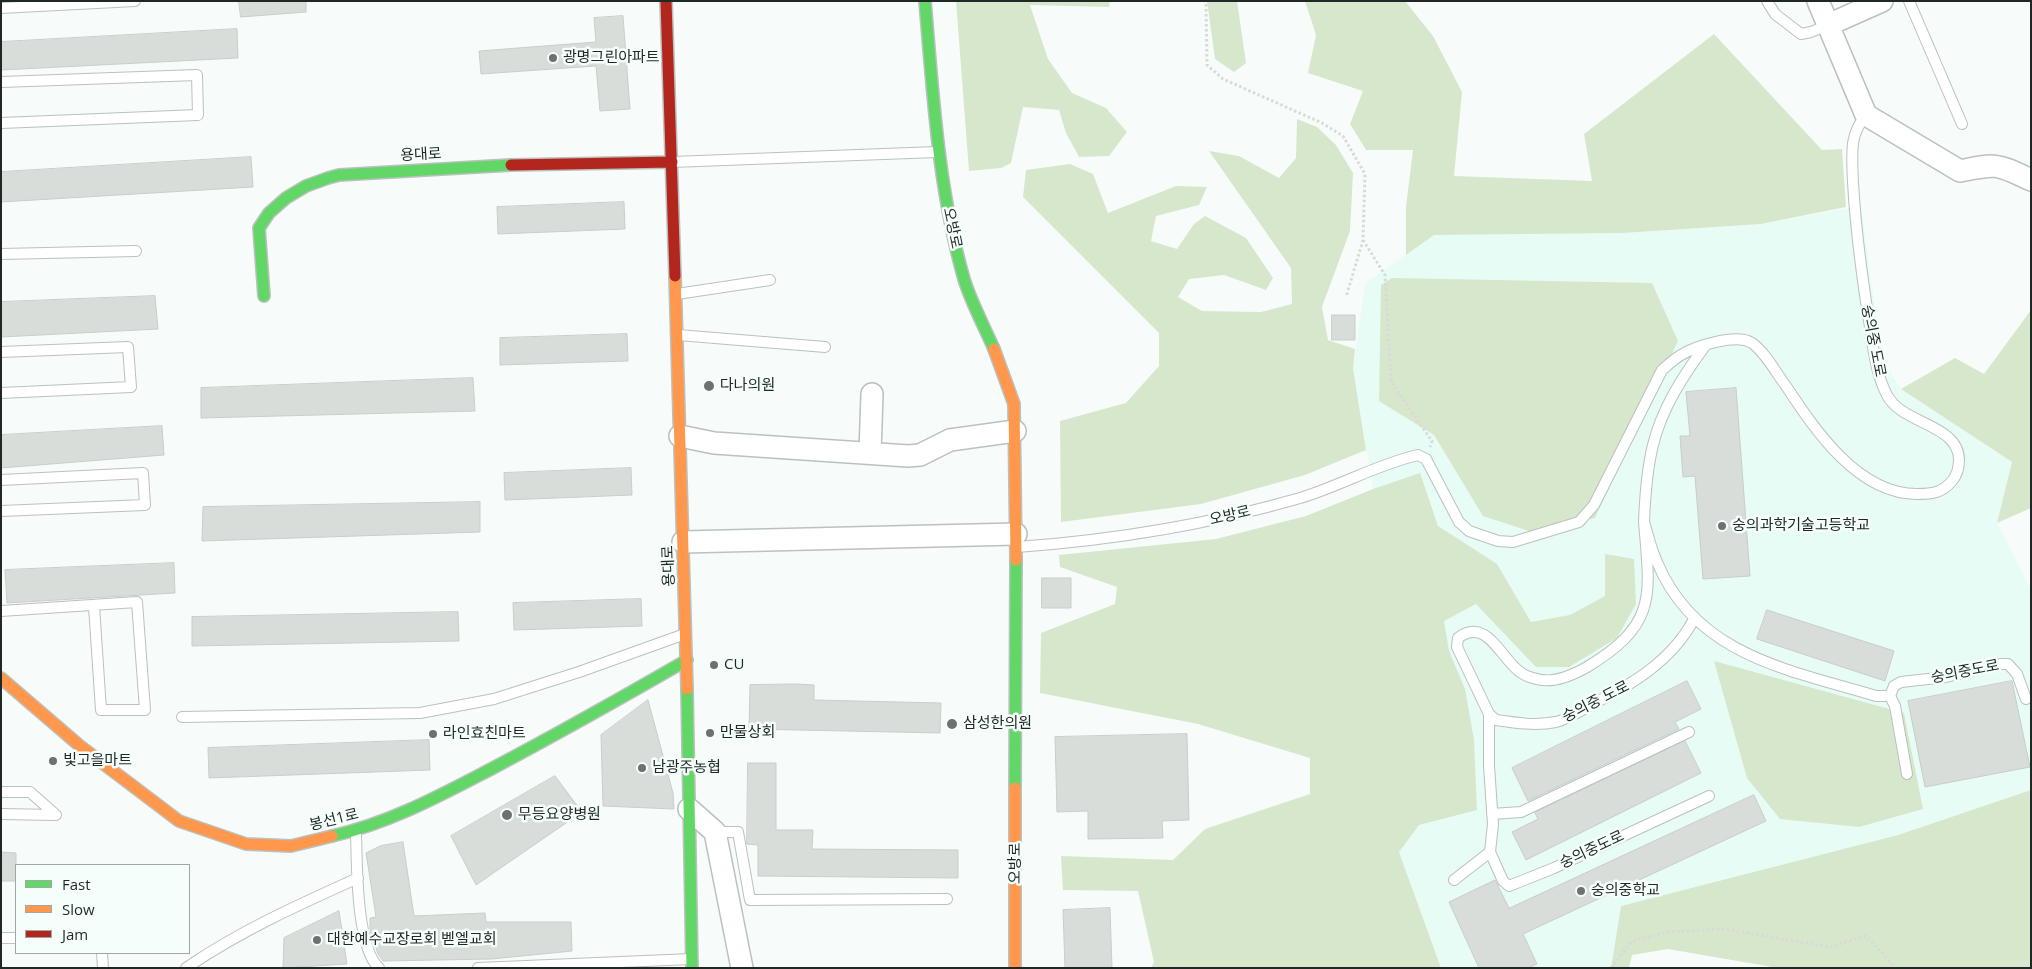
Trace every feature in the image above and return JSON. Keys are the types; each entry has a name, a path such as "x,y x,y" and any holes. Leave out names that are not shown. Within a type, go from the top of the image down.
{"street":[{"name":"용대로","path":"666,1 687,660 692,964"},
{"name":"오방로","path":"925,1 938,152 960,262 965,280 1007,380 1014,404 1016,541 1015,968"},
{"path":"1818,1 1866,115 1960,171 1990,164 2008,168 2031,180"},
{"path":"1828,24 1882,1"},
{"name":"용대로","path":"264,296 258,228 261,222 302,187 319,179 339,175 478,166 672,162"},
{"path":"870,453 872,394"},
{"path":"680,436 714,443 920,455 950,440 1015,431"},
{"name":"오방로","path":"683,542 1016,541"},
{"name":"봉선1로","path":"1,678 80,746 179,821 246,844 291,846 356,831 418,808 484,774 687,660"},
{"path":"689,809 715,832 742,968"}],"lane":[{"path":"1,8 135,1"},
{"path":"1767,1 1775,14 1801,34 1811,32 1828,24"},
{"path":"1909,1 1962,124"},
{"path":"1,82 197,75 198,116 1,123"},
{"name":"숭의중 도로","path":"1428,463 1459,522 1469,531 1498,541 1513,542 1578,522 1594,505 1662,370 1681,355 1706,345 1735,339 1751,343 1764,355 1819,434 1862,474 1884,488 1907,494 1932,494 1946,489 1955,478 1959,466 1959,449 1948,436 1917,420 1888,398 1877,375 1859,265 1852,164 1857,128 1866,115"},
{"path":"672,162 938,152"},
{"path":"1,254 136,251"},
{"path":"676,294 770,280"},
{"path":"677,335 825,347"},
{"path":"1489,714 1457,647 1458,638 1465,633 1477,632 1485,636 1500,649 1519,671 1538,680 1559,680 1580,671 1619,647 1631,634 1648,597 1644,522 1653,444 1666,409 1684,374 1706,345"},
{"path":"1,352 128,347 131,387 1,393"},
{"name":"오방로","path":"1016,541 1094,542 1228,517 1302,497 1407,458 1418,456 1428,463"},
{"path":"1,480 143,473 145,504 1,512"},
{"path":"1644,522 1657,562 1672,590 1694,619 1714,636 1750,657 1781,668 1876,696 1890,696 1895,706 1906,774"},
{"path":"1,611 137,602 145,710 101,710 94,606"},
{"name":"숭의중 도로","path":"1489,714 1496,720 1538,725 1558,721 1629,686 1649,672 1682,636 1694,619"},
{"path":"182,717 420,713 494,699 579,672 686,634"},
{"name":"숭의중도로","path":"1890,696 1894,686 1901,682 1946,677 2000,664 2008,664 2016,674 2026,699"},
{"name":"숭의중도로","path":"1489,714 1489,766 1492,814 1490,852 1503,881 1509,886 1520,883 1709,796"},
{"path":"1492,814 1521,812 1689,732"},
{"path":"1,792 30,792 56,815 1,814"},
{"path":"356,831 362,932 372,962 379,968"},
{"path":"715,832 738,832 750,900 947,899"},
{"path":"1454,880 1490,852"},
{"path":"186,968 226,941 274,916 358,878"},
{"path":"1,938 15,938"},
{"path":"102,954 103,968"},
{"path":"478,968 692,964"}],"path":[{"path":"1206,4 1207,65 1223,79 1322,123 1343,136 1365,174 1364,240 1346,297"},
{"path":"1364,240 1386,275 1391,382 1432,441 1428,463"},
{"path":"1610,968 1631,942 1668,932 1725,929 1829,947 1866,936 1896,968"}],"shaded area":[{"path":"1861,206 1882,359 1901,389 2012,462 1997,523 2031,590 2031,790 1898,835 1621,906 1611,968 1441,968 1399,852 1373,489 1353,368 1365,283 1434,235 1623,233 1761,224"}],"green space":[{"path":"956,1 1110,1 1109,7 1030,5 1048,59 1072,93 1106,108 1127,132 1109,156 1079,157 1066,133 1059,110 1023,107 1011,163 1001,168 969,171"},
{"path":"1207,1 1237,1 1246,63 1234,72 1215,59"},
{"path":"1305,1 1405,1 1433,36 1462,92 1454,176 1592,181 1584,134 1714,34 1822,150 1842,149 1846,207 1761,224 1623,233 1434,235 1406,255 1406,207 1413,150 1366,150 1350,124 1363,91 1308,73 1316,35"},
{"path":"1297,119 1317,127 1336,145 1353,173 1350,231 1322,307 1328,340 1355,349 1353,368 1366,450 1305,475 1201,504 1061,522 1060,421 1126,403 1159,366 1159,333 1023,197 1026,170 1070,164 1093,174 1108,213 1176,186 1207,187 1199,205 1156,216 1151,241 1177,249 1194,224 1205,216 1246,238 1273,278 1266,290 1224,275 1189,279 1178,297 1202,311 1261,312 1292,304 1291,268 1209,151 1239,156 1279,178 1296,158"},
{"path":"1392,278 1652,283 1678,341 1595,518 1532,532 1483,516 1434,435 1379,401 1381,285"},
{"path":"2031,310 2031,508 1997,523 2012,462 1901,389 1955,358 1984,374"},
{"path":"1420,473 1438,526 1497,564 1531,622 1570,615 1605,596 1605,554 1634,559 1636,604 1617,638 1569,667 1536,667 1476,604 1444,621 1449,651 1465,689 1474,740 1477,810 1419,825 1399,852 1441,968 1151,968 1154,962 1138,891 1063,890 1061,856 1173,860 1205,829 1310,794 1310,758 1198,724 1040,693 1041,633 1115,604 1117,587 1060,567 1059,555 1216,539 1306,516 1373,489"},
{"path":"1714,661 1904,713 1923,809 1859,827 1780,819 1747,778"},
{"path":"2031,790 2031,968 1778,968 1668,949 1632,955 1629,968 1611,968 1621,906 1898,835"}],"building":[{"path":"239,1 306,1 306,12 241,17"},
{"name":"광명그린아파트","path":"623,16 630,109 600,111 596,66 481,74 479,51 596,42 594,18"},
{"path":"237,29 238,58 1,70 1,42"},
{"path":"251,157 253,187 1,202 1,172"},
{"path":"624,202 625,229 498,234 497,207"},
{"path":"155,296 158,329 1,337 1,302"},
{"path":"1332,315 1355,315 1355,340 1332,340"},
{"path":"627,334 628,361 500,365 500,338"},
{"path":"473,378 475,411 201,418 201,388"},
{"name":"숭의과학기술고등학교","path":"1736,388 1750,576 1703,579 1695,476 1683,477 1680,436 1690,436 1686,392"},
{"path":"162,426 164,455 1,468 1,435"},
{"path":"631,468 632,495 505,500 504,473"},
{"path":"480,502 480,532 202,541 203,507"},
{"path":"174,563 175,593 7,603 5,570"},
{"path":"1042,578 1071,578 1071,608 1042,608"},
{"path":"641,599 642,626 514,630 513,603"},
{"path":"1767,610 1894,651 1885,681 1757,639"},
{"path":"458,612 459,641 192,646 192,617"},
{"path":"1687,681 1701,709 1675,722 1679,729 1528,801 1512,768"},
{"path":"2012,681 2030,767 1925,787 1908,701"},
{"path":"750,685 814,685 814,700 941,703 940,733 749,729"},
{"path":"648,700 673,793 674,809 603,806 601,735"},
{"path":"1187,734 1189,820 1162,821 1163,838 1088,839 1088,811 1057,812 1055,737"},
{"path":"429,740 430,770 209,778 208,748"},
{"path":"1685,741 1701,773 1526,860 1512,832 1538,819 1535,813"},
{"path":"748,763 776,763 776,830 813,830 812,849 958,850 958,878 758,876 758,845 747,844"},
{"path":"555,776 582,812 476,885 451,836"},
{"name":"숭의중학교","path":"1754,795 1766,821 1523,934 1537,964 1528,968 1479,968 1449,902 1495,880 1509,908"},
{"path":"403,842 414,916 485,913 486,922 571,922 572,951 492,959 383,961 378,954 370,931 370,918 376,917 366,853 380,846"},
{"path":"1,852 16,853 15,881 1,881"},
{"path":"1110,908 1112,968 1065,968 1063,910"},
{"path":"339,911 347,964 283,968 284,938"}],"traffic: fast":[{"path":"925,1 934,106 948,210 964,279 994,349"},
{"path":"264,296 259,228 269,213 286,198 306,186 339,175 511,165"},
{"path":"1015,788 1016,560"},
{"path":"332,836 374,824 434,798 542,742 687,660"},
{"path":"687,689 692,968"}],"traffic: slow":[{"path":"675,276 687,689"},
{"path":"994,349 1014,404 1016,560"},
{"path":"1,678 80,746 179,821 246,844 291,846 332,836"},
{"path":"1015,788 1015,968"}],"traffic: jam":[{"path":"666,1 675,276"},
{"path":"511,165 672,162"}],"place":[{"name":"광명그린아파트","path":"553,58"},
{"name":"다나의원","path":"709,386"},
{"name":"숭의과학기술고등학교","path":"1722,526"},
{"name":"CU","path":"714,665"},
{"name":"삼성한의원","path":"952,724"},
{"name":"만물상회","path":"710,733"},
{"name":"라인효친마트","path":"433,734"},
{"name":"빛고을마트","path":"53,761"},
{"name":"남광주농협","path":"642,768"},
{"name":"무등요양병원","path":"507,815"},
{"name":"숭의중학교","path":"1581,891"},
{"name":"대한예수교장로회 벧엘교회","path":"317,940"}]}
